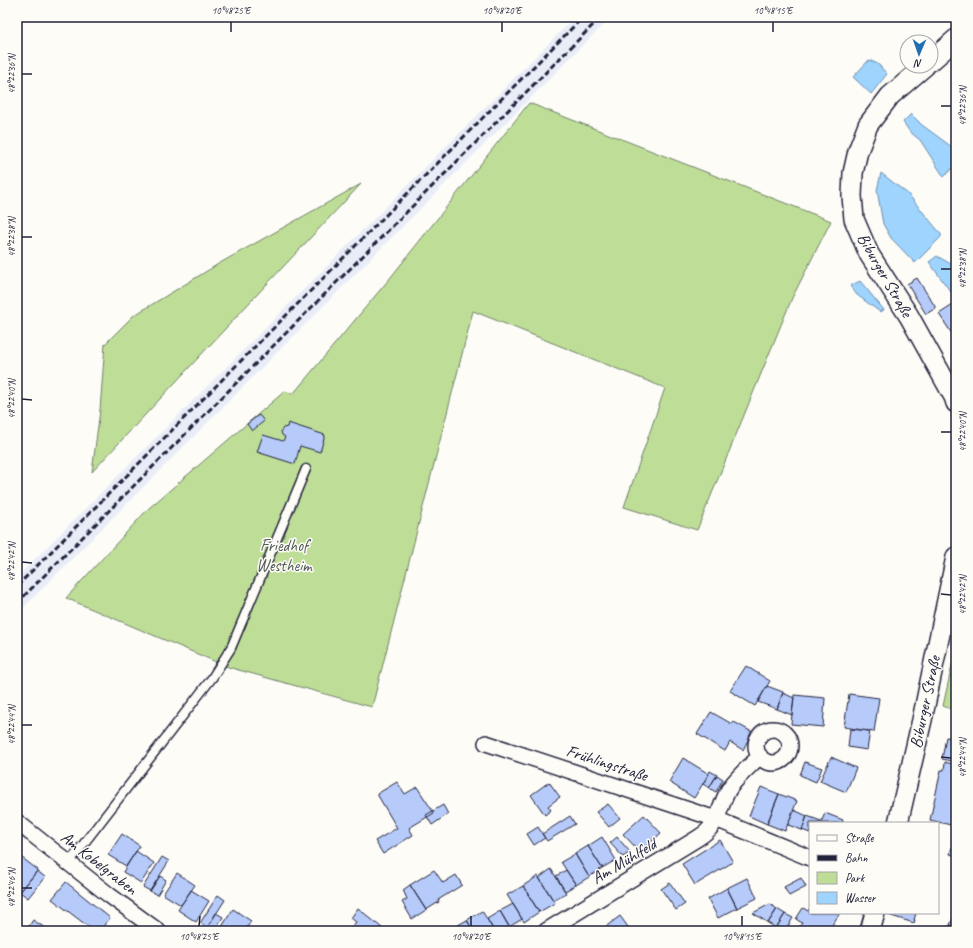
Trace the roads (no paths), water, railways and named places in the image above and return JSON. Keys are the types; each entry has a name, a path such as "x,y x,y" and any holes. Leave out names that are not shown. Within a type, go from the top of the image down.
{"street":[{"path":"939,54 956,39"},
{"name":"Biburger Straße","path":"916,74 890,96 868,125 858,151 853,173 852,204 854,219 869,254 909,316 956,403"},
{"name":"Biburger Straße","path":"898,822 922,720 956,557"},
{"name":"Frühlingstraße","path":"486,743 716,818 809,858"},
{"path":"716,818 724,797 731,786 740,774 760,756"},
{"name":"Am Mühlfeld","path":"546,931 698,838 707,831 716,818"},
{"name":"Am Kobelgraben","path":"17,822 68,864 158,931"},
{"path":"870,931 875,914"}],"lane":[{"path":"68,864 212,678 231,648 306,469"}],"water":[{"path":"869,60 878,64 887,74 871,94 853,77"},
{"path":"911,114 922,125 956,150 956,164 944,177 920,140 910,132 903,122"},
{"path":"881,173 908,194 941,234 941,237 915,263 891,238 883,224 877,190"},
{"path":"937,256 956,267 956,294 953,295 929,262"},
{"path":"860,281 884,310 880,312 857,295 850,286"}],"railway":[{"path":"17,586 583,17"},
{"path":"17,603 601,17"}],"park label":[{"name":"Friedhof Westheim","path":"284,555"}]}
